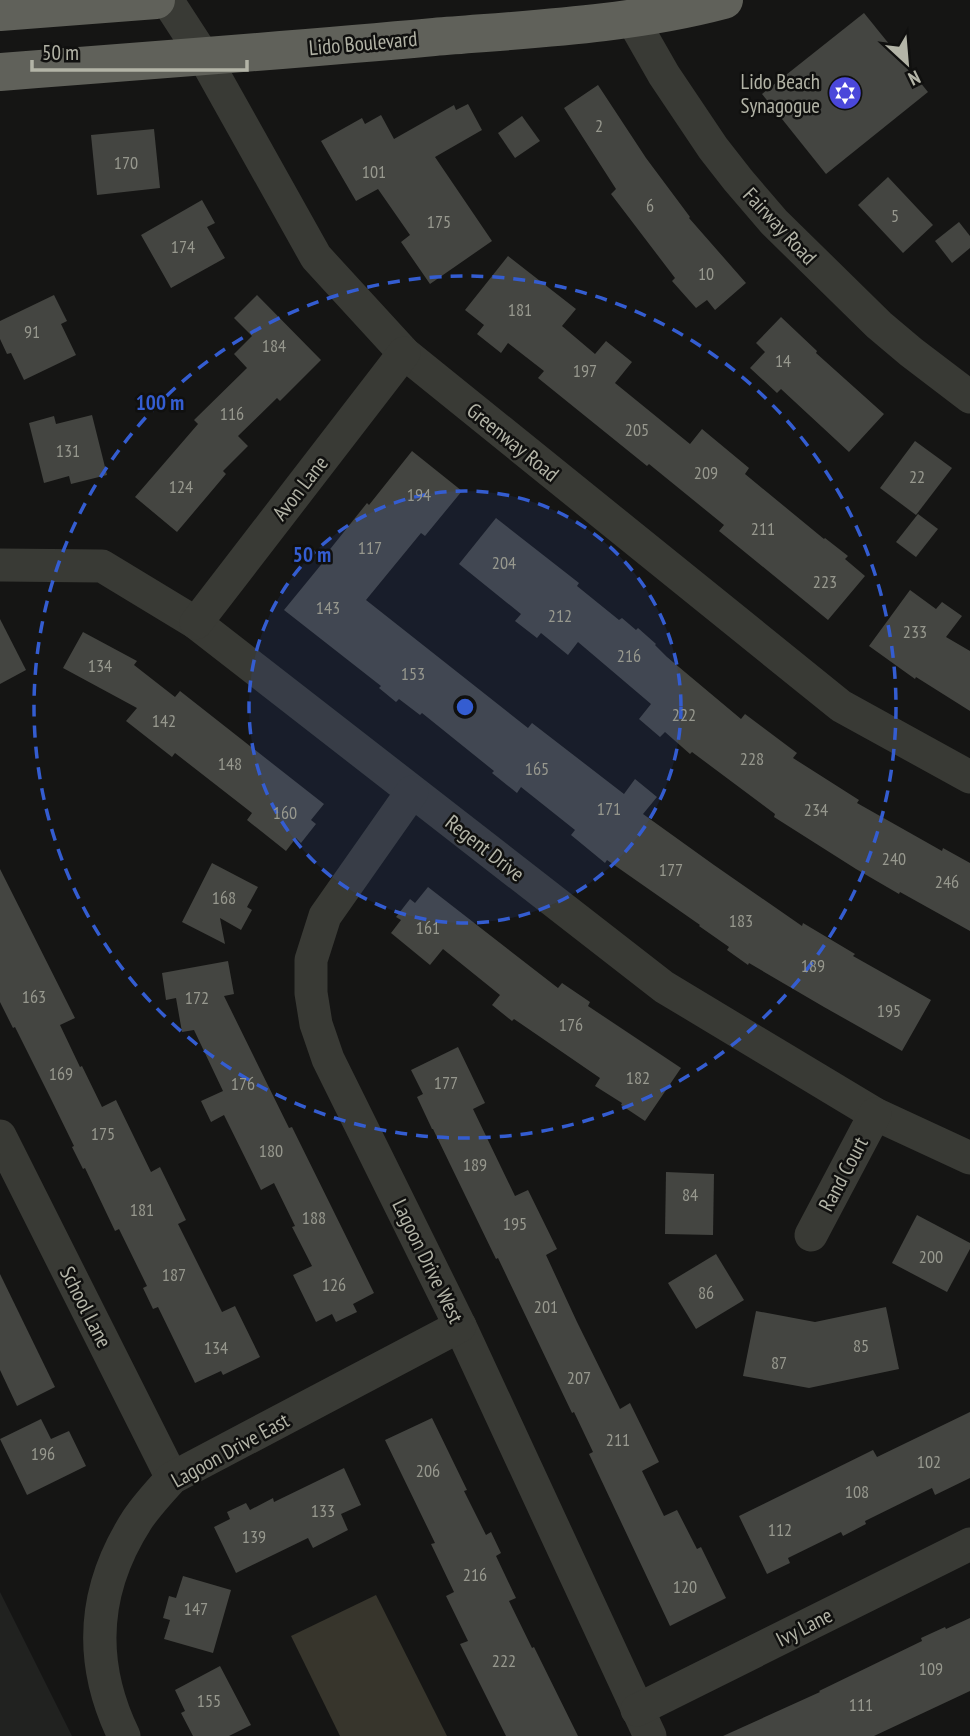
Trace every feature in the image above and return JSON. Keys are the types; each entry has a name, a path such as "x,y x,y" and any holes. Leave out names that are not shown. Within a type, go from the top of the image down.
{"highway":[{"path":"0,12 156,0"},
{"name":"Lido Boulevard","path":"0,72 598,23 695,8 724,0"}],"street":[{"name":"Greenway Road","path":"167,0 204,57 316,257 404,353 841,706 970,777"},
{"name":"Fairway Road","path":"632,19 664,75 713,148 774,222 879,325 970,397"},
{"name":"Avon Lane","path":"195,623 404,353"},
{"name":"Regent Drive","path":"0,565 102,566 195,623 664,987 875,1114 970,1158"},
{"name":"Lagoon Drive West","path":"412,792 325,916 311,960 311,993 316,1024 328,1059 460,1326 644,1723"},
{"name":"Rand Court","path":"811,1235 875,1114"},
{"name":"School Lane","path":"0,1136 172,1478"},
{"name":"Lagoon Drive East","path":"124,1736 106,1691 99,1656 101,1609 117,1557 137,1520 172,1478 460,1326"},
{"name":"Ivy Lane","path":"644,1723 970,1544"}],"shaded area":[{"path":"0,1592 72,1736 0,1736"},
{"path":"376,1595 447,1736 340,1736 291,1636"}],"building":[{"name":"Lido Beach Synagogue","path":"864,13 928,92 826,174 762,94"},
{"path":"598,85 689,218 746,283 715,310 707,300 696,308 672,281 675,278 611,194 616,189 564,108"},
{"path":"468,104 482,130 435,157 492,241 430,284 401,242 410,235 378,189 356,201 321,141 362,118 365,124 381,115 394,139 454,105 456,110"},
{"path":"522,116 540,141 515,158 498,133"},
{"path":"154,129 160,188 97,195 91,135"},
{"path":"888,177 933,225 903,253 858,205"},
{"path":"202,200 215,223 207,227 225,258 171,288 141,235"},
{"path":"959,222 970,236 970,248 952,263 935,241"},
{"path":"508,256 576,309 562,326 595,354 606,341 632,362 615,383 690,444 702,429 749,468 745,474 848,556 845,559 865,576 828,620 719,531 724,525 538,378 544,371 508,343 501,353 477,334 484,325 465,310"},
{"path":"54,295 67,321 61,324 76,355 24,380 11,353 7,354 0,339 0,321"},
{"path":"257,295 321,360 280,401 277,398 238,436 248,446 223,471 226,474 177,532 135,497 198,424 194,420 247,368 234,354 252,336 234,318"},
{"path":"781,317 817,351 816,353 884,414 849,452 781,389 777,393 750,368 765,352 756,343"},
{"path":"92,415 107,475 71,484 69,476 44,483 29,423 54,416 56,424"},
{"path":"915,441 952,468 916,515 880,488"},
{"path":"412,451 462,491 425,536 421,533 366,600 528,728 532,723 624,794 635,779 657,797 643,814 714,865 802,926 803,923 855,954 853,956 931,1000 902,1051 749,963 748,965 700,925 607,860 605,863 571,835 575,830 521,787 517,793 422,713 420,715 399,699 396,702 379,688 381,686 284,610 367,503 369,505"},
{"path":"918,514 938,529 916,557 896,542"},
{"path":"496,518 579,583 577,586 619,620 622,618 636,630 638,628 667,657 741,719 745,714 797,753 793,758 859,800 857,803 942,851 943,848 970,863 970,931 856,869 774,817 775,814 692,752 690,754 665,732 660,737 639,719 651,704 578,642 568,655 541,633 537,638 515,621 521,614 459,564"},
{"path":"910,590 936,609 942,602 962,616 946,637 970,651 970,711 916,677 915,679 869,646"},
{"path":"0,619 26,670 0,684"},
{"path":"83,632 137,661 134,665 175,697 180,691 324,804 311,820 316,824 301,843 296,838 286,851 247,820 252,813 175,753 172,757 126,721 137,708 63,668"},
{"path":"212,863 258,887 247,907 252,910 241,930 220,918 225,944 182,922"},
{"path":"0,869 75,1018 60,1025 80,1067 82,1066 102,1107 116,1100 151,1172 160,1167 186,1220 178,1224 222,1312 235,1306 260,1357 223,1375 221,1371 195,1383 158,1307 153,1309 143,1288 147,1286 119,1229 115,1231 15,1027 13,1028 0,1002"},
{"path":"428,887 558,988 562,983 590,1002 588,1006 681,1068 645,1121 595,1086 600,1078 492,1005 500,995 443,949 430,965 391,933 401,920 396,917 410,899 415,903"},
{"path":"228,961 234,994 224,996 374,1293 353,1304 357,1312 336,1322 332,1314 316,1322 293,1275 312,1266 292,1227 295,1226 274,1183 261,1190 224,1115 211,1122 201,1101 223,1091 194,1030 182,1032 176,998 166,1000 162,973"},
{"path":"458,1047 485,1103 473,1109 515,1196 528,1190 557,1249 546,1255 577,1322 620,1409 630,1403 659,1462 642,1471 664,1516 677,1510 697,1549 701,1547 726,1598 670,1626 589,1454 593,1452 574,1412 572,1413 417,1097 423,1094 411,1070"},
{"path":"666,1172 714,1174 713,1235 665,1234"},
{"path":"917,1215 970,1243 970,1249 947,1292 892,1263"},
{"path":"716,1254 744,1300 696,1329 668,1283"},
{"path":"0,1274 55,1387 17,1406 0,1370"},
{"path":"886,1307 899,1369 809,1388 743,1376 756,1311 815,1322"},
{"path":"970,1412 970,1478 935,1495 932,1488 865,1521 866,1524 843,1536 841,1532 788,1558 790,1563 767,1574 739,1516 873,1450 877,1457"},
{"path":"432,1418 486,1535 491,1532 501,1553 496,1556 516,1598 509,1601 578,1736 506,1736 460,1644 468,1641 446,1596 454,1592 431,1544 435,1543 385,1440"},
{"path":"41,1419 51,1439 69,1431 86,1466 27,1495 0,1439"},
{"path":"344,1468 361,1505 341,1514 348,1530 313,1548 308,1538 236,1573 214,1527 230,1519 227,1512 246,1503 250,1510 273,1498 274,1502"},
{"path":"183,1576 231,1590 213,1653 164,1639 170,1620 163,1618 169,1596 176,1598"},
{"path":"970,1618 970,1691 874,1736 723,1736 820,1692 922,1641 921,1638"},
{"path":"220,1666 251,1725 229,1736 193,1736 181,1713 185,1711 175,1690"}],"place":[{"name":"Lido Beach Synagogue","path":"845,93"}]}
